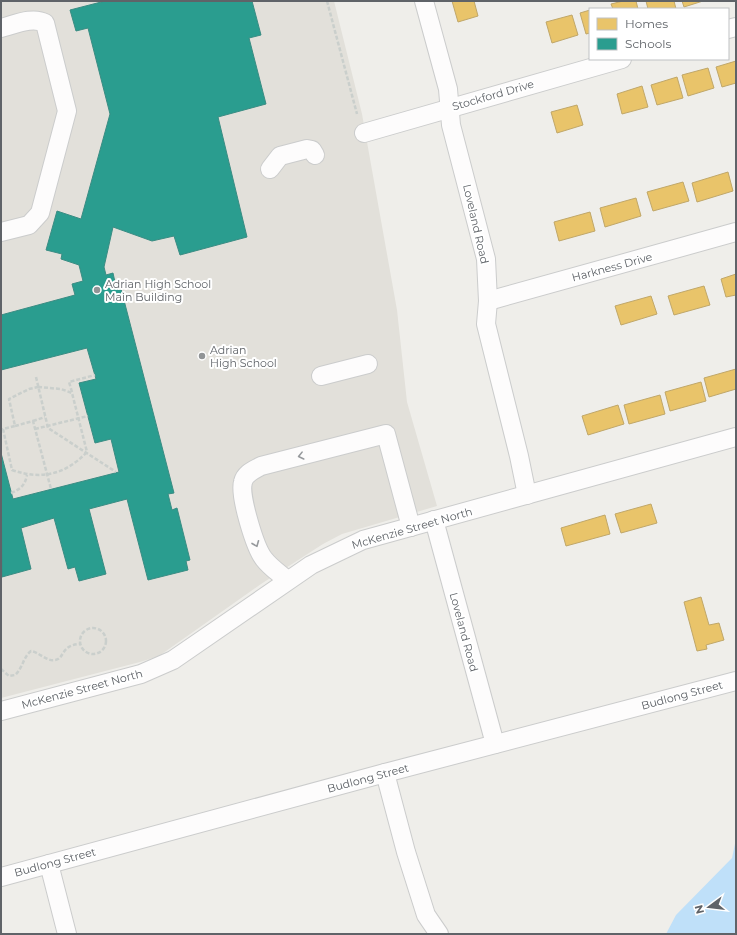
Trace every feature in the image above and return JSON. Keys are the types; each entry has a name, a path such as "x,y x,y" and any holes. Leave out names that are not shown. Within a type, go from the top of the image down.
{"street":[{"name":"Loveland Road","path":"424,1 448,89 451,126 486,259 488,300 486,324 519,456 527,495"},
{"path":"1,28 31,20 45,23 66,111 40,213 29,225 1,232"},
{"name":"Stockford Drive","path":"364,133 618,60"},
{"path":"270,169 275,160 280,156 307,149 312,150 315,155"},
{"name":"Harkness Drive","path":"488,300 736,232"},
{"path":"321,376 368,364"},
{"path":"287,580 263,559 255,544 244,502 242,483 252,470 261,466 386,434 411,527"},
{"name":"McKenzie Street North","path":"1,711 141,674 173,660 235,619 287,580 311,565 363,540 736,437"},
{"name":"Loveland Road","path":"434,520 495,744"},
{"name":"Budlong Street","path":"1,877 385,773 736,681"},
{"path":"385,773 406,852 426,914 439,934"},
{"path":"49,864 67,934"}],"path":[{"path":"327,1 357,114"},
{"path":"86,452 69,382 95,375"},
{"path":"36,377 48,428 116,472"},
{"path":"15,426 9,399 29,389 38,388 61,389 72,393"},
{"path":"35,429 88,416"},
{"path":"45,417 3,429 12,470 27,475 47,475 68,468 78,462 86,452"},
{"path":"33,421 51,489"},
{"path":"11,493 19,490 25,484 27,475"},
{"path":"1,669 9,676 15,676 19,671 26,655 31,651 37,652 48,660 55,660 60,658 66,648 71,644 80,644 88,653 96,653 102,649 105,638 100,630 92,628 88,629 81,635 80,644"}],"shaded area":[{"name":"Adrian High School","path":"1,1 334,1 362,114 397,310 407,402 437,506 342,534 323,544 261,584 159,656 1,698"}],"water":[{"path":"736,839 736,934 666,934 676,915 732,858"}],"building: Homes":[{"path":"452,1 474,1 478,16 458,22"},
{"path":"623,1 636,1 638,8 613,8 611,4"},
{"path":"646,1 674,1 676,8 648,8"},
{"path":"682,1 703,1 684,7"},
{"path":"589,10 589,33 586,34 580,13"},
{"path":"572,15 578,35 552,43 546,22"},
{"path":"736,61 736,83 722,87 716,67"},
{"path":"708,68 714,88 688,96 682,75"},
{"path":"677,77 683,98 657,105 651,85"},
{"path":"642,86 648,107 622,114 617,94"},
{"path":"577,105 583,125 557,133 551,112"},
{"path":"728,172 733,191 697,202 692,183"},
{"path":"683,182 689,201 653,211 647,192"},
{"path":"636,198 641,216 605,227 600,208"},
{"path":"590,212 595,231 559,241 554,222"},
{"path":"736,274 736,295 726,297 721,279"},
{"path":"704,286 710,305 674,315 668,296"},
{"path":"651,296 657,314 621,325 615,306"},
{"path":"736,369 736,389 709,397 704,378"},
{"path":"701,382 706,401 670,411 665,392"},
{"path":"660,395 665,414 629,424 624,405"},
{"path":"618,405 624,424 588,435 582,416"},
{"path":"651,504 657,523 621,533 615,514"},
{"path":"605,515 610,534 566,546 561,528"},
{"path":"701,597 709,625 719,623 724,640 706,645 707,649 697,651 684,602"}],"building: Schools":[{"name":"Adrian High School Main Building","path":"105,1 252,1 261,35 249,38 266,104 218,117 247,237 180,255 174,236 152,241 113,227 104,267 106,275 113,273 115,282 119,281 174,493 168,494 172,510 177,508 190,560 186,561 188,570 148,580 127,499 89,509 106,574 79,581 75,567 68,569 54,518 21,528 31,569 2,577 1,453 13,499 119,472 111,439 95,443 79,383 96,379 87,348 1,370 1,315 75,295 72,284 83,281 79,265 61,259 62,254 46,250 57,211 81,219 110,114 88,28 76,31 70,10"}],"place":[{"name":"Adrian High School Main Building","path":"97,290"},
{"name":"Adrian High School","path":"202,356"}]}
